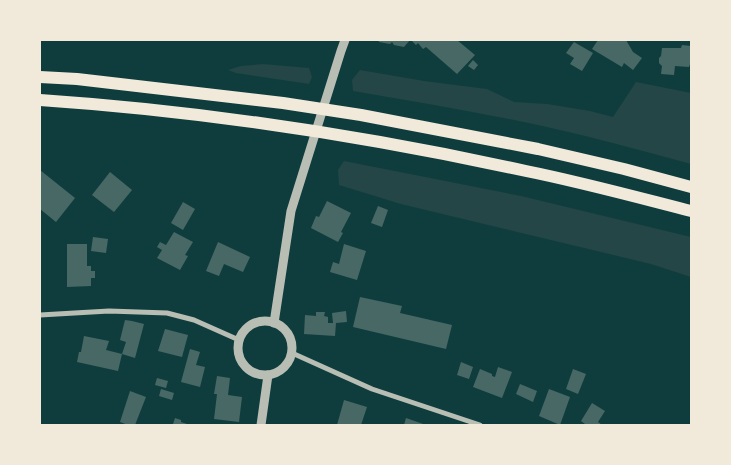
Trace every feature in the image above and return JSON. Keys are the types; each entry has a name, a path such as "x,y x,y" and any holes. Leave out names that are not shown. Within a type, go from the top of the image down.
{"highway":[{"path":"40,76 283,102 361,115 538,149 691,187"},
{"path":"40,100 165,110 356,137 527,171 691,211"}],"street":[{"path":"274,323 291,211 345,40"},
{"path":"40,315 143,311 167,313 194,320 239,340"},
{"path":"266,321 274,323 281,326 290,338 292,353 289,361 284,368 276,373 259,375 251,372 239,358 239,340 243,332 257,322 266,321"},
{"path":"292,353 372,389 480,425"},
{"path":"261,425 268,375"}],"shaded area":[{"path":"263,64 309,68 312,77 309,84 236,73 228,70 241,66"},
{"path":"360,70 487,89 514,102 547,104 613,117 636,82 691,93 691,164 547,127 475,112 353,91 352,80"},
{"path":"344,161 521,196 691,237 691,277 651,264 401,204 339,185 338,170"}],"building":[{"path":"378,40 410,40 404,47 394,45 392,42 390,44 379,42"},
{"path":"411,40 457,40 475,55 457,74 426,47 423,49 418,43 416,45"},
{"path":"598,40 626,40 633,52 642,58 633,70 624,63 622,67 592,49"},
{"path":"574,42 593,53 582,71 570,64 574,58 566,53"},
{"path":"682,45 691,46 689,67 675,66 674,75 661,74 662,66 659,63 659,58 662,48 681,48"},
{"path":"473,60 478,65 474,70 468,66"},
{"path":"40,170 75,198 56,222 40,209"},
{"path":"110,172 132,190 114,212 92,195"},
{"path":"327,201 351,213 338,242 311,228 316,216 319,217"},
{"path":"183,202 195,209 183,230 171,223"},
{"path":"378,206 388,210 382,227 371,223"},
{"path":"174,232 193,242 185,255 188,256 180,270 157,258 162,250 157,247 160,242 166,245"},
{"path":"93,237 108,239 106,253 91,251"},
{"path":"218,242 250,257 243,272 224,264 219,276 206,271"},
{"path":"67,244 87,244 87,266 91,266 91,271 95,271 95,278 91,278 91,286 67,287"},
{"path":"344,244 366,251 357,280 330,272 333,262 339,264"},
{"path":"360,297 402,306 400,313 452,325 446,349 353,327"},
{"path":"346,311 347,322 336,323 335,336 304,334 305,315 316,316 316,312 325,312 324,316 328,317 328,323 333,323 332,313"},
{"path":"125,320 144,324 135,358 122,354 126,342 120,340"},
{"path":"165,329 188,335 182,357 158,351"},
{"path":"84,336 109,341 106,350 122,354 118,371 77,362"},
{"path":"190,349 200,352 196,365 205,367 200,387 181,382"},
{"path":"461,362 473,367 469,379 457,375"},
{"path":"498,367 512,372 502,398 473,387 480,369 495,377"},
{"path":"573,369 586,374 578,394 566,389"},
{"path":"217,376 230,378 228,395 242,397 239,422 214,419 217,394 214,394"},
{"path":"157,378 168,381 166,388 155,385"},
{"path":"520,384 537,391 533,402 516,394"},
{"path":"161,389 174,393 172,400 159,396"},
{"path":"549,389 570,397 560,425 539,416"},
{"path":"130,391 146,397 135,425 120,422"},
{"path":"344,400 367,407 361,425 337,425"},
{"path":"592,403 605,411 598,422 602,425 584,425 581,421"},
{"path":"175,418 190,425 175,425 173,424"},
{"path":"406,418 426,425 404,425"}]}
